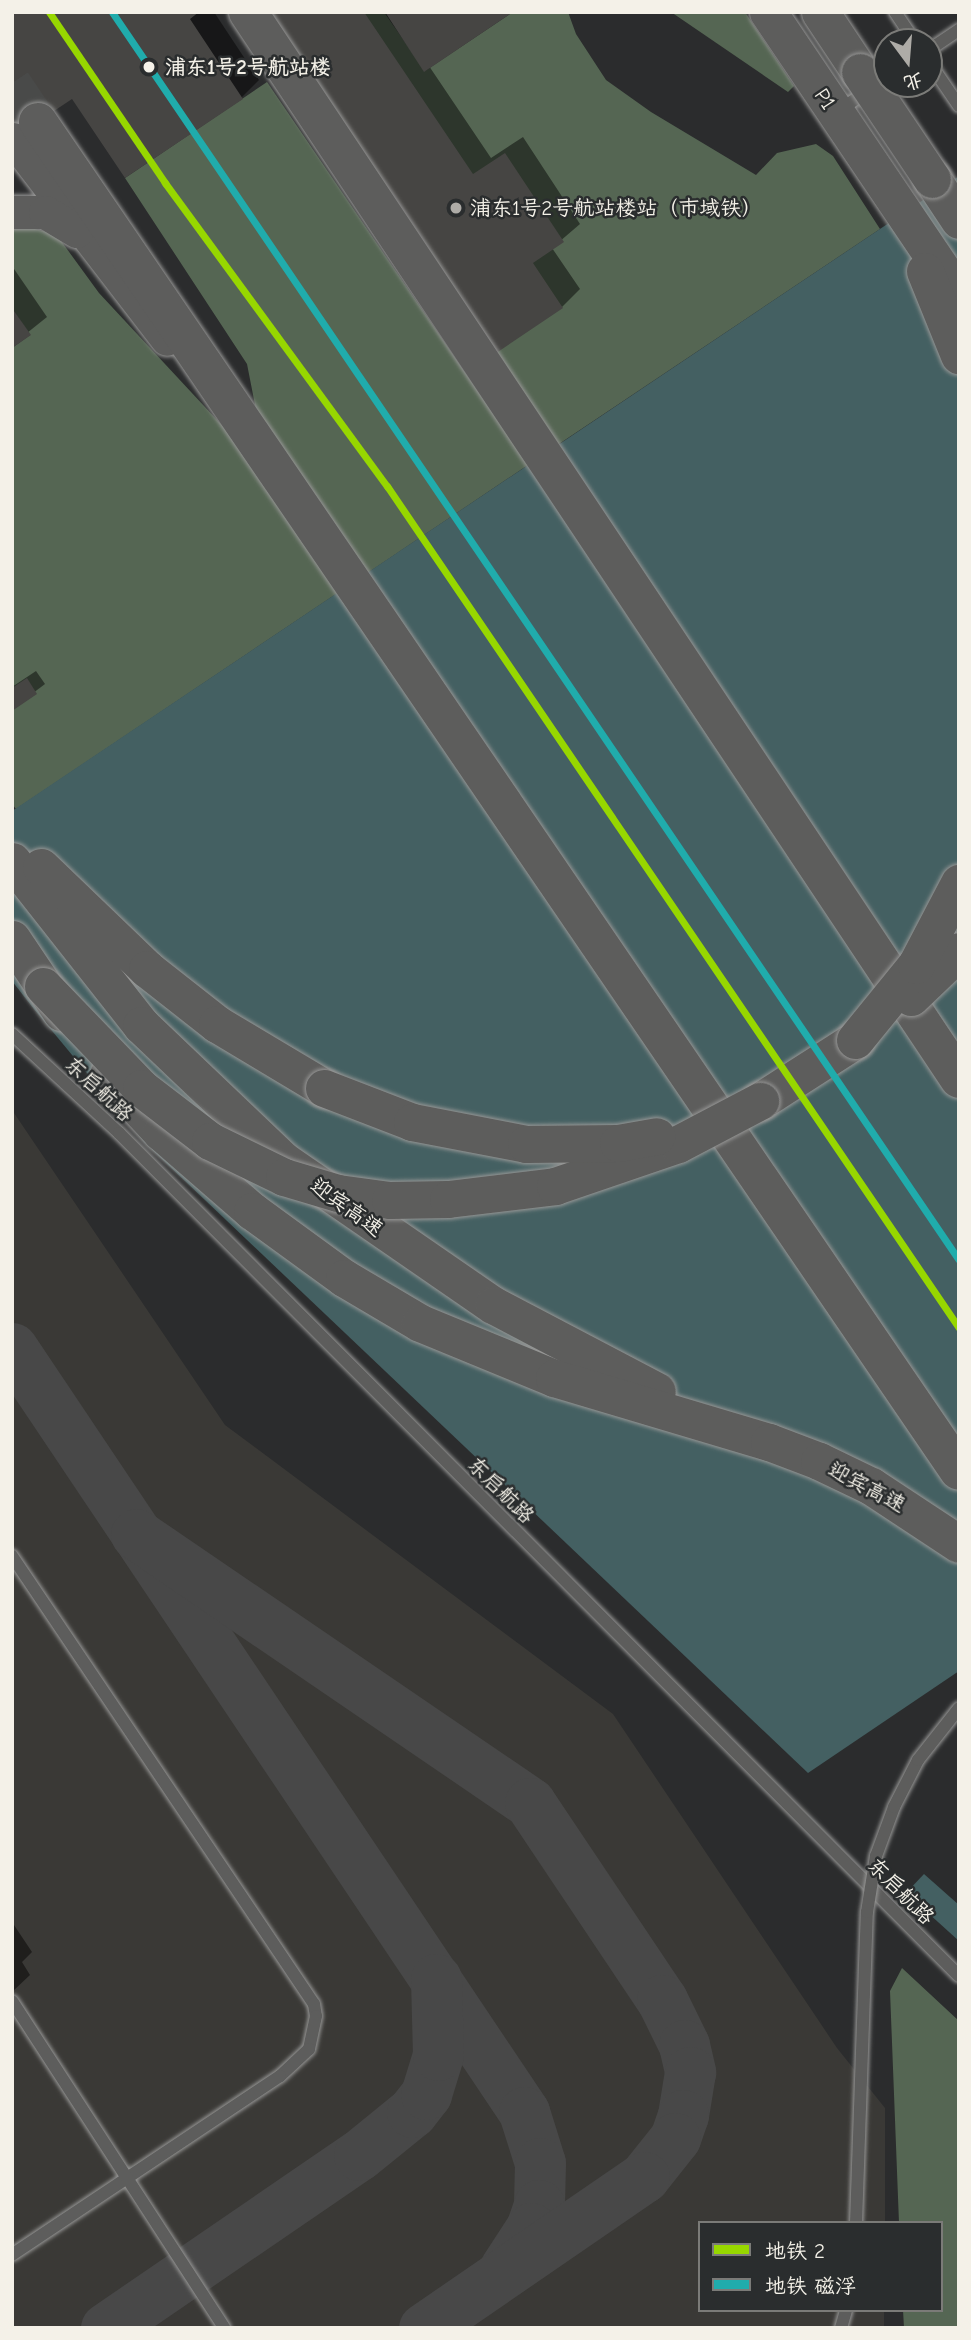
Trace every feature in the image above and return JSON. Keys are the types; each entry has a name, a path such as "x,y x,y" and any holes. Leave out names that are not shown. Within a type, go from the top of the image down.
{"highway":[{"path":"248,12 959,1079"},
{"path":"23,136 279,472 959,1471"}],"main road":[{"name":"P1","path":"768,12 882,185"},
{"path":"820,12 873,74"},
{"path":"887,98 959,220"},
{"path":"882,185 959,295"},
{"path":"882,185 926,272 959,355"},
{"path":"12,835 83,912 217,1024 286,1068 366,1106 453,1133 526,1144 572,1144 674,1133 760,1101"},
{"name":"迎宾高速","path":"12,860 141,1025 284,1161 417,1256 555,1341 769,1442 872,1486 959,1544"},
{"path":"855,1040 916,965 959,883"},
{"path":"12,939 43,986 141,1088 199,1134 284,1177 338,1193 390,1200 448,1199 555,1186 678,1144 760,1101 855,1040 895,1012 959,951"},
{"name":"迎宾高速","path":"43,986 88,1053 161,1132 252,1212 344,1278 419,1323 554,1378 769,1442"}],"street":[{"path":"12,194 26,175 23,136"},
{"path":"23,136 89,240 182,358 254,438"},
{"path":"12,212 45,212 89,240"}],"lane":[{"path":"833,12 873,73"},
{"path":"895,12 906,28"},
{"path":"943,41 959,30"},
{"path":"835,113 873,76"},
{"path":"943,83 959,106"},
{"name":"东启航路","path":"12,1034 119,1133 959,1976"},
{"path":"12,1556 314,2004 316,2016 314,2039 296,2064 12,2255"},
{"path":"856,2221 867,1912 876,1856 894,1807 918,1760 959,1709"},
{"path":"12,2001 129,2177 224,2328"}],"shaded area":[{"path":"12,1110 225,1425 613,1714 837,2048 885,2108 885,2221 698,2221 698,2312 884,2312 884,2328 12,2328"}],"green space":[{"path":"318,12 384,12 425,71 513,12 568,12 576,34 606,80 651,112 756,175 777,153 816,144 833,156 880,229 553,448 460,313"},
{"path":"671,12 745,12 794,86 788,92"},
{"path":"267,82 528,465 363,576 257,415 247,364 125,178"},
{"path":"22,226 56,234 99,293 231,435 339,592 16,809 12,804 12,348 30,335 12,308 12,228"},
{"path":"902,1968 959,2021 959,2328 904,2328 903,2312 943,2312 943,2221 899,2221 890,1991"}],"water":[{"path":"959,176 959,1671 808,1773 144,1142 12,981 12,811"},
{"path":"924,1874 959,1905 959,1941 906,1893"}],"building":[{"name":"浦东1号2号航站楼","path":"12,12 199,12 190,19 243,99 125,178 72,99 12,139"},
{"name":"浦东1号2号航站楼站（市域铁）","path":"238,12 364,12 473,174 505,153 564,242 533,263 563,308 477,366"},
{"path":"385,12 513,12 424,72"},
{"path":"12,308 31,335 12,348"},
{"path":"27,678 37,694 12,711 12,688"}],"taxiway":[{"path":"12,1348 524,2112 540,2163 539,2205 531,2228 505,2268"},
{"path":"136,1534 530,1803 662,2000 684,2045 690,2072 683,2115 675,2138 644,2177 424,2328"},
{"path":"106,2328 359,2155 412,2112 426,2094 438,2055 436,1979"}],"tunnel":[{"path":"12,83 38,122"}],"metro line":[{"name":"2","path":"49,12 165,183 387,486 959,1328"},
{"name":"磁浮","path":"112,12 959,1260"}],"place":[{"name":"浦东1号2号航站楼","path":"149,67"},
{"name":"浦东1号2号航站楼站（市域铁）","path":"456,208"}]}
